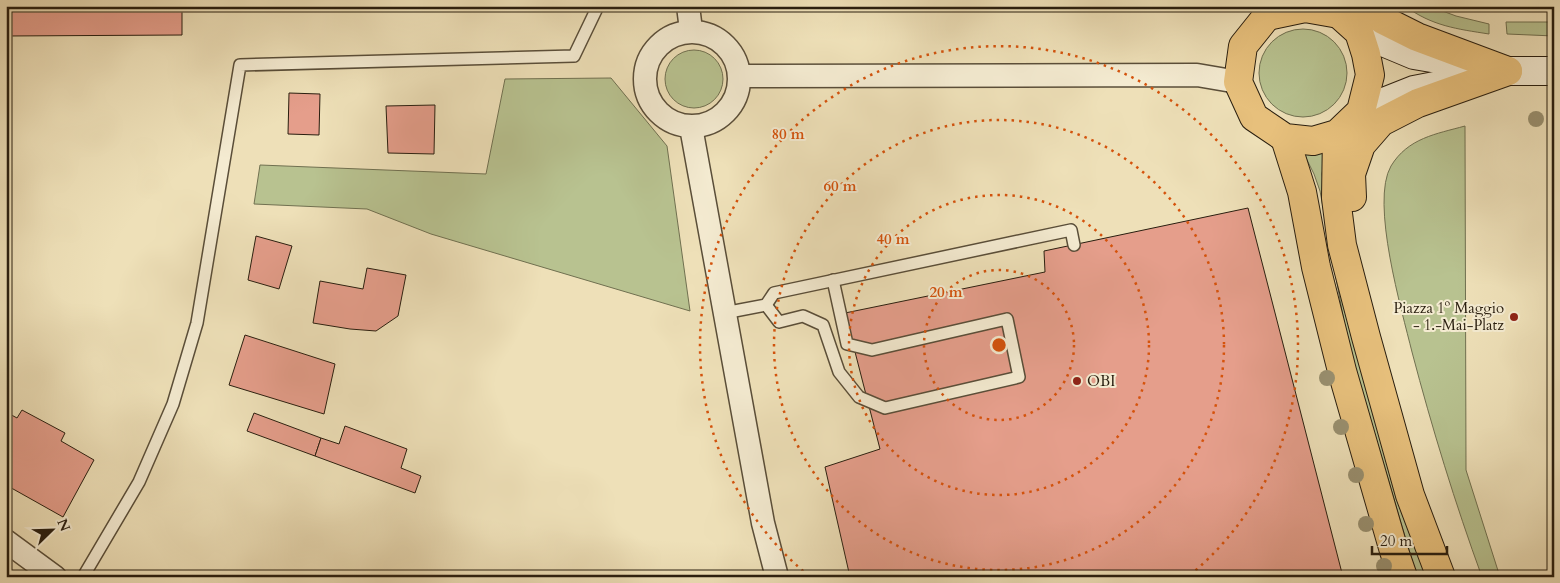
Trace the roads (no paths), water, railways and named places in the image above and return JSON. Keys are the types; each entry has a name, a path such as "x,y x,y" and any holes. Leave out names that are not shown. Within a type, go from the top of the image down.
{"main road":[{"path":"1368,6 1383,20 1417,37 1508,71"},
{"path":"1508,71 1414,90 1361,111 1337,134 1313,141 1285,138 1254,117 1238,82 1243,46 1268,11 1305,8 1337,10 1359,32 1414,55 1508,71 1554,71"},
{"path":"1359,32 1370,75 1361,111"},
{"path":"1366,337 1354,233 1351,174 1361,145 1381,122 1418,102 1508,71"},
{"path":"1337,134 1336,198 1342,245 1410,495 1442,577"},
{"path":"1285,138 1302,192 1316,267 1342,371 1394,552 1403,577"}],"street":[{"path":"688,6 691,30"},
{"path":"691,30 711,35 732,52 740,76 735,101 719,119 691,128 668,121 651,105 644,82 648,59 665,38 691,30"},
{"path":"740,76 1197,75 1238,82"},
{"path":"691,128 763,524 777,577"},
{"path":"6,541 55,577"}],"lane":[{"path":"83,577 139,482 173,404 197,323 240,64 574,56 598,6"},
{"path":"724,313 766,306 774,293 1071,230 1074,245"},
{"path":"766,306 779,322 803,316 823,325 839,372 859,397 885,408 1019,376 1007,319 872,350 847,344 833,280"}],"place":[{"name":"Piazza 1º Maggio - 1.-Mai-Platz","path":"1514,317"},
{"name":"OBI","path":"1077,381"}]}
